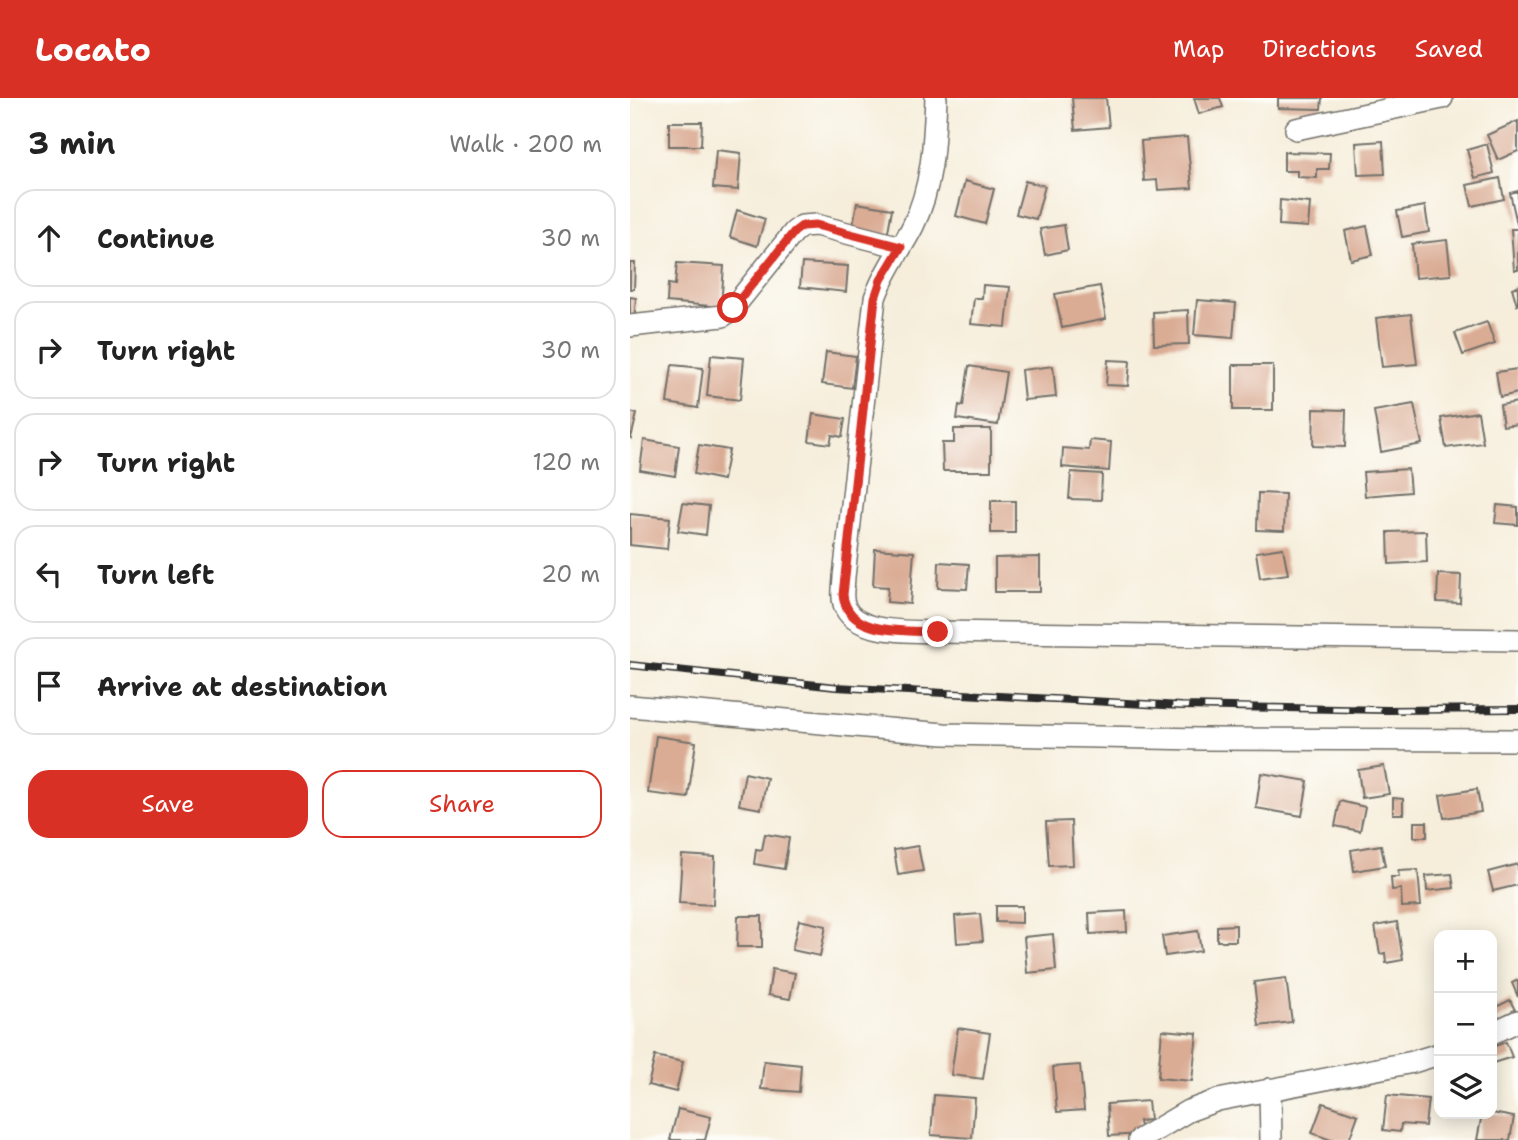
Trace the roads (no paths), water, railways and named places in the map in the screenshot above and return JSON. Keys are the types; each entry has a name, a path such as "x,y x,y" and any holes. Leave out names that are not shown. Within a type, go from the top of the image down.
{"street":[{"path":"936,98 933,160 925,194 914,224 881,280 875,298 844,577 844,605 861,623 878,628 938,632 1518,640"},
{"path":"1296,129 1442,98"},
{"path":"630,326 723,316 733,308 794,232 802,226 816,225 901,247"},
{"path":"630,706 944,734 1201,740 1518,740"},
{"path":"1497,1031 1518,1021"},
{"path":"1139,1140 1188,1111 1218,1100 1434,1056"},
{"path":"1270,1089 1271,1140"}],"railway":[{"path":"630,665 836,687 1182,706 1387,710 1518,709"}]}
